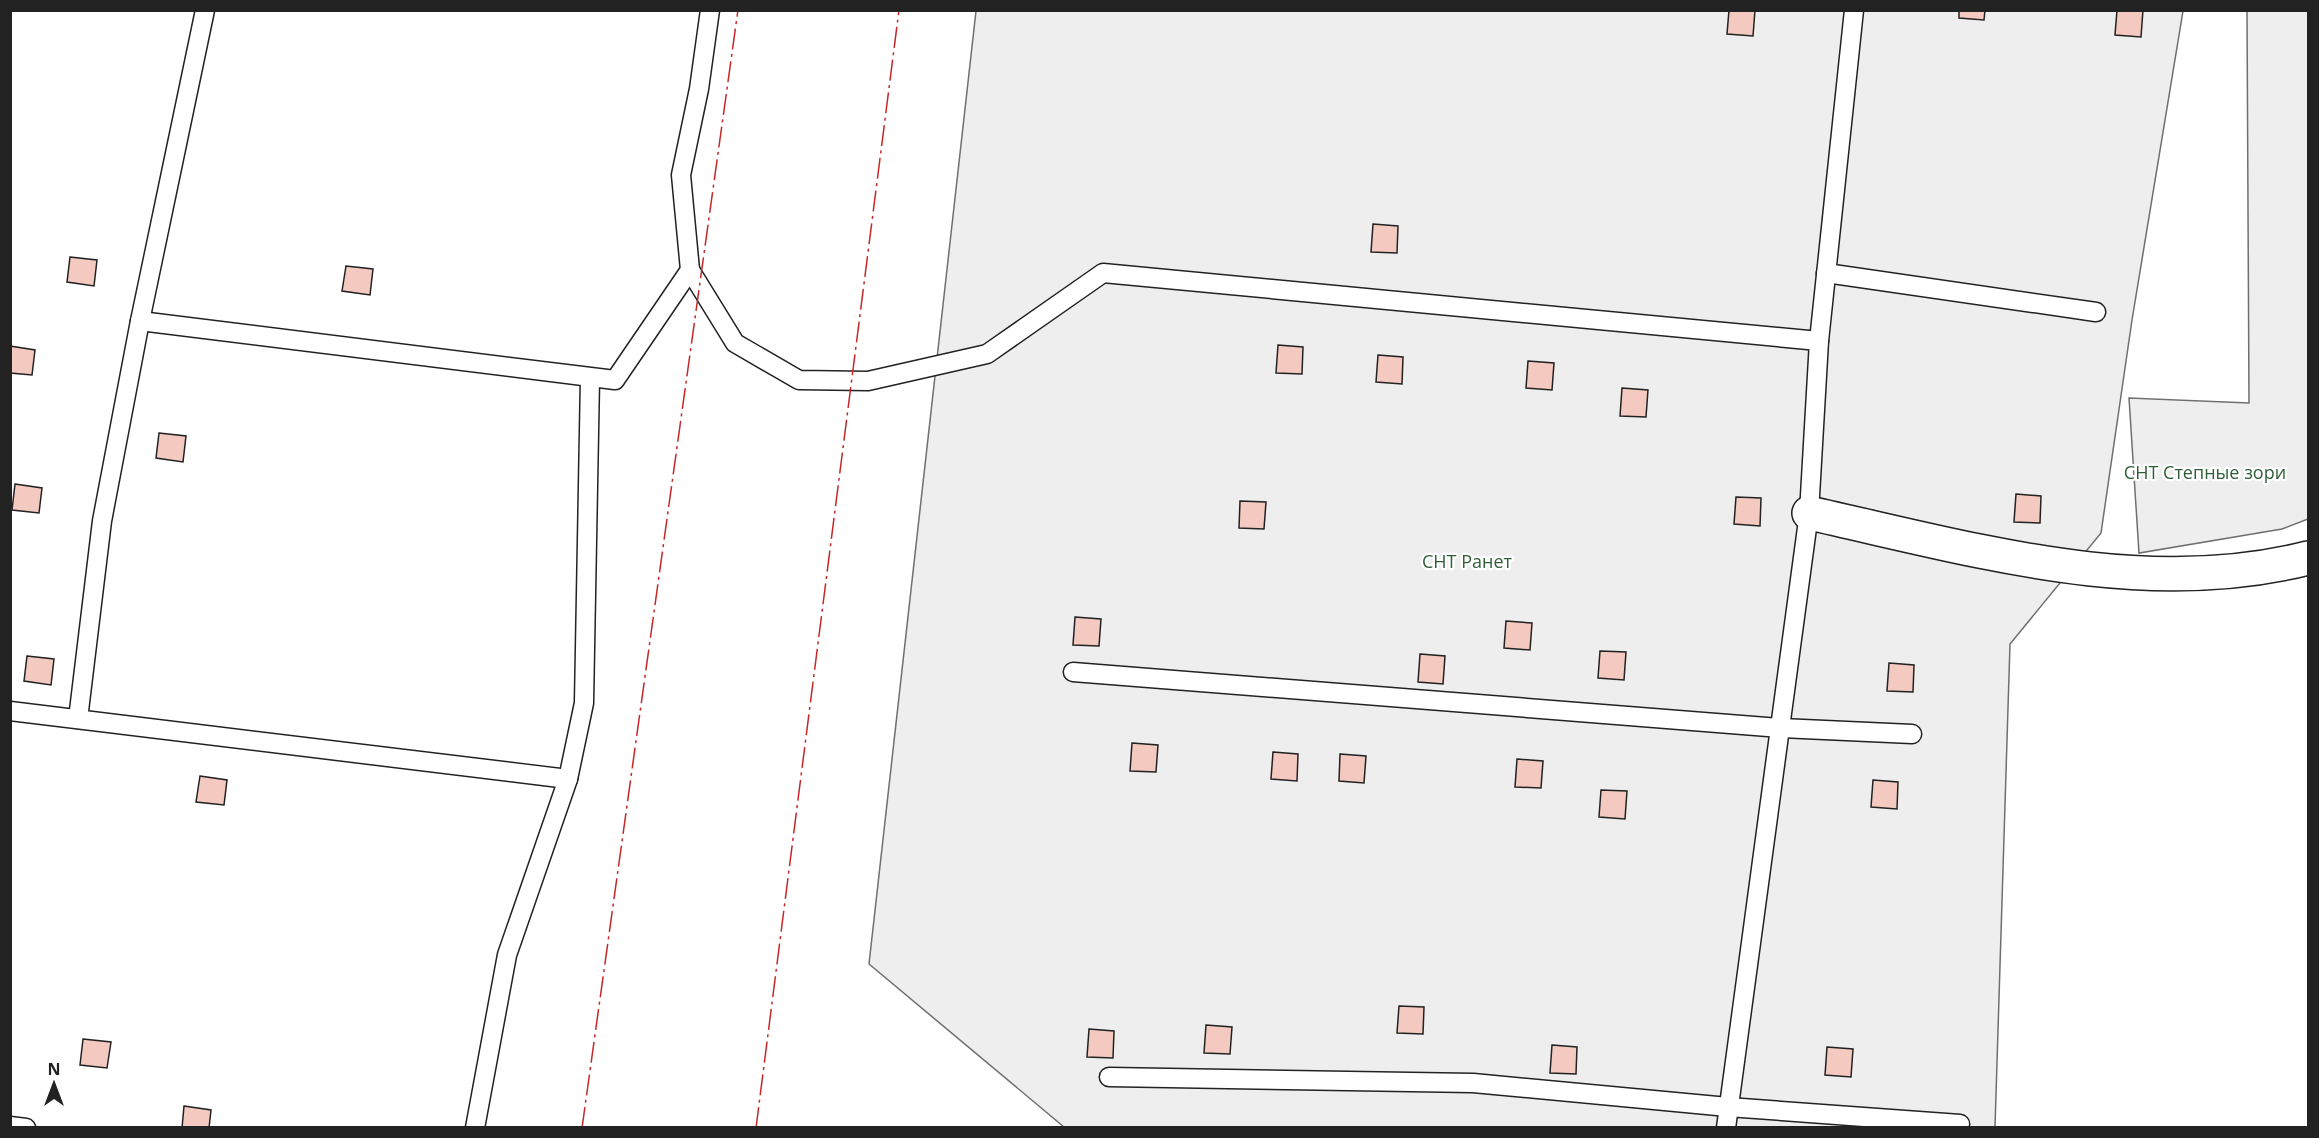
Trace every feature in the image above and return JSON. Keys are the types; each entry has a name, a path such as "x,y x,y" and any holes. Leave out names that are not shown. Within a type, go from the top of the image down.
{"street":[{"path":"1809,513 2016,559 2144,575 2267,568 2308,558"}],"lane":[{"path":"78,719 102,521 140,321 205,10"},
{"path":"710,10 699,89 681,175 690,270 735,343 799,380 868,381 987,354 1103,273 1819,341"},
{"path":"1726,1128 1809,513 1819,341 1854,10"},
{"path":"140,321 615,380 690,270"},
{"path":"1826,273 2096,312"},
{"path":"475,1128 507,955 568,780 584,703 590,378"},
{"path":"1073,672 1781,728 1912,735"},
{"path":"10,711 568,780"},
{"path":"1109,1077 1473,1083 1728,1107 1960,1124"},
{"path":"10,1125 26,1128"}],"green space":[{"name":"СНТ Ранет","path":"976,11 2183,11 2132,320 2101,533 2010,644 1995,1127 1064,1127 869,964"},
{"name":"СНТ Степные зори","path":"2247,11 2308,11 2308,519 2282,529 2139,553 2129,398 2249,403"}],"building":[{"path":"1729,10 1755,10 1753,36 1727,34"},
{"path":"1959,10 1985,10 1984,20 1959,18"},
{"path":"2117,10 2143,10 2141,37 2115,35"},
{"path":"1373,224 1398,226 1397,253 1371,252"},
{"path":"70,257 97,260 94,286 67,282"},
{"path":"346,266 373,269 370,295 342,291"},
{"path":"1278,345 1303,347 1302,374 1276,373"},
{"path":"10,346 35,350 32,375 10,373"},
{"path":"1378,355 1403,357 1402,384 1376,382"},
{"path":"1528,361 1554,363 1552,390 1526,388"},
{"path":"1622,388 1648,390 1646,417 1620,416"},
{"path":"159,433 186,436 183,462 156,458"},
{"path":"15,484 42,488 39,513 12,510"},
{"path":"2016,494 2041,496 2040,523 2014,522"},
{"path":"1736,497 1761,498 1760,526 1734,524"},
{"path":"1240,501 1266,502 1264,529 1239,528"},
{"path":"1075,617 1101,619 1099,646 1073,645"},
{"path":"1506,621 1532,623 1530,650 1504,648"},
{"path":"1600,651 1626,652 1624,680 1598,678"},
{"path":"1420,654 1445,656 1443,684 1418,682"},
{"path":"27,656 54,659 51,685 24,681"},
{"path":"1889,663 1914,665 1913,692 1887,691"},
{"path":"1132,743 1158,745 1156,772 1130,771"},
{"path":"1273,752 1298,754 1297,781 1271,779"},
{"path":"1340,754 1366,756 1364,783 1339,781"},
{"path":"1517,759 1543,761 1541,788 1515,787"},
{"path":"200,776 227,780 224,805 196,802"},
{"path":"1873,780 1898,782 1897,809 1871,807"},
{"path":"1601,790 1627,791 1625,819 1599,817"},
{"path":"1399,1006 1424,1007 1423,1034 1397,1033"},
{"path":"1206,1025 1232,1027 1230,1054 1204,1053"},
{"path":"1089,1029 1114,1031 1113,1058 1087,1057"},
{"path":"83,1039 111,1042 107,1068 80,1065"},
{"path":"1552,1045 1577,1047 1576,1074 1550,1073"},
{"path":"1827,1047 1853,1049 1851,1077 1825,1075"},
{"path":"184,1106 211,1110 209,1128 182,1128"}],"power":[{"path":"582,1128 738,10"},
{"path":"756,1128 899,10"}]}
